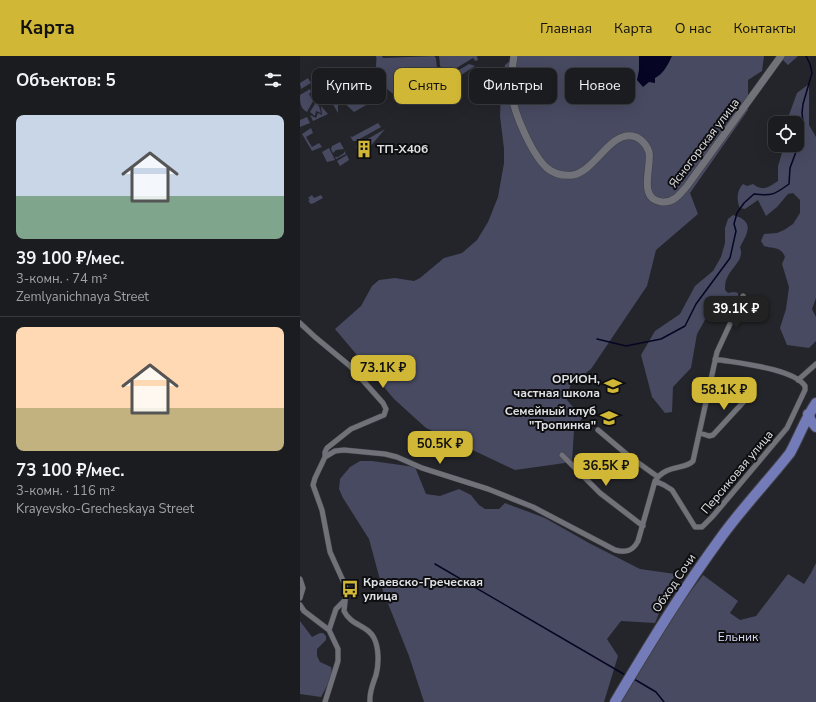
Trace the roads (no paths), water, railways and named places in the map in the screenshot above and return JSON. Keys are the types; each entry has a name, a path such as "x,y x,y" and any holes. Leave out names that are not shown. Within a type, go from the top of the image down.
{"highway":[{"name":"Обход Сочи","path":"615,702 681,594 723,534 790,454 808,414 816,403"},
{"path":"808,414 816,427"}],"street":[{"name":"Ясногорская улица","path":"514,56 511,79 515,111 532,148 548,169 564,175 573,175 582,172 617,139 625,136 637,137 649,151 647,188 650,195 655,200 667,202 674,200 687,186 781,56"},
{"path":"324,457 335,451 344,450 385,454 405,460 422,468 488,489 533,507 607,546 621,552 629,551 636,545 656,479 672,468 692,462 700,433 718,348 743,296"},
{"path":"300,323 350,366 383,402 386,409 381,416 359,425 338,438 327,448 315,478 314,485 322,510 330,552 345,585 346,593 343,608 348,618 369,631 376,642 378,669 370,692 370,702"},
{"path":"715,359 777,371 798,380 816,364"},
{"name":"Персиковая улица","path":"656,479 672,490 695,527 702,527 713,516 786,428 805,390 803,384 798,380"},
{"path":"700,433 709,436 714,435 749,396"},
{"path":"598,430 656,479"},
{"path":"562,455 596,490 642,526"},
{"path":"300,579 303,588 300,598"},
{"path":"329,630 336,609 344,600"},
{"path":"300,605 309,615 329,630 336,643 339,657 325,702"}],"waterway":[{"path":"597,339 626,346 661,339 685,326 696,304 730,258 736,231 734,224 737,213 744,203 754,194 773,194 789,184 790,168 804,130 802,113 803,104 812,73 806,56"},
{"path":"435,564 627,676"},
{"path":"634,679 656,692 664,702"}],"place":[{"name":"ТП-Х406","path":"364,149"},
{"name":"ОРИОН, частная школа","path":"613,386"},
{"name":"Семейный клуб \"Тропинка\"","path":"609,418"},
{"name":"Краевско-Греческая улица","path":"350,589"}],"park label":[{"name":"Ельник","path":"738,637"}]}
